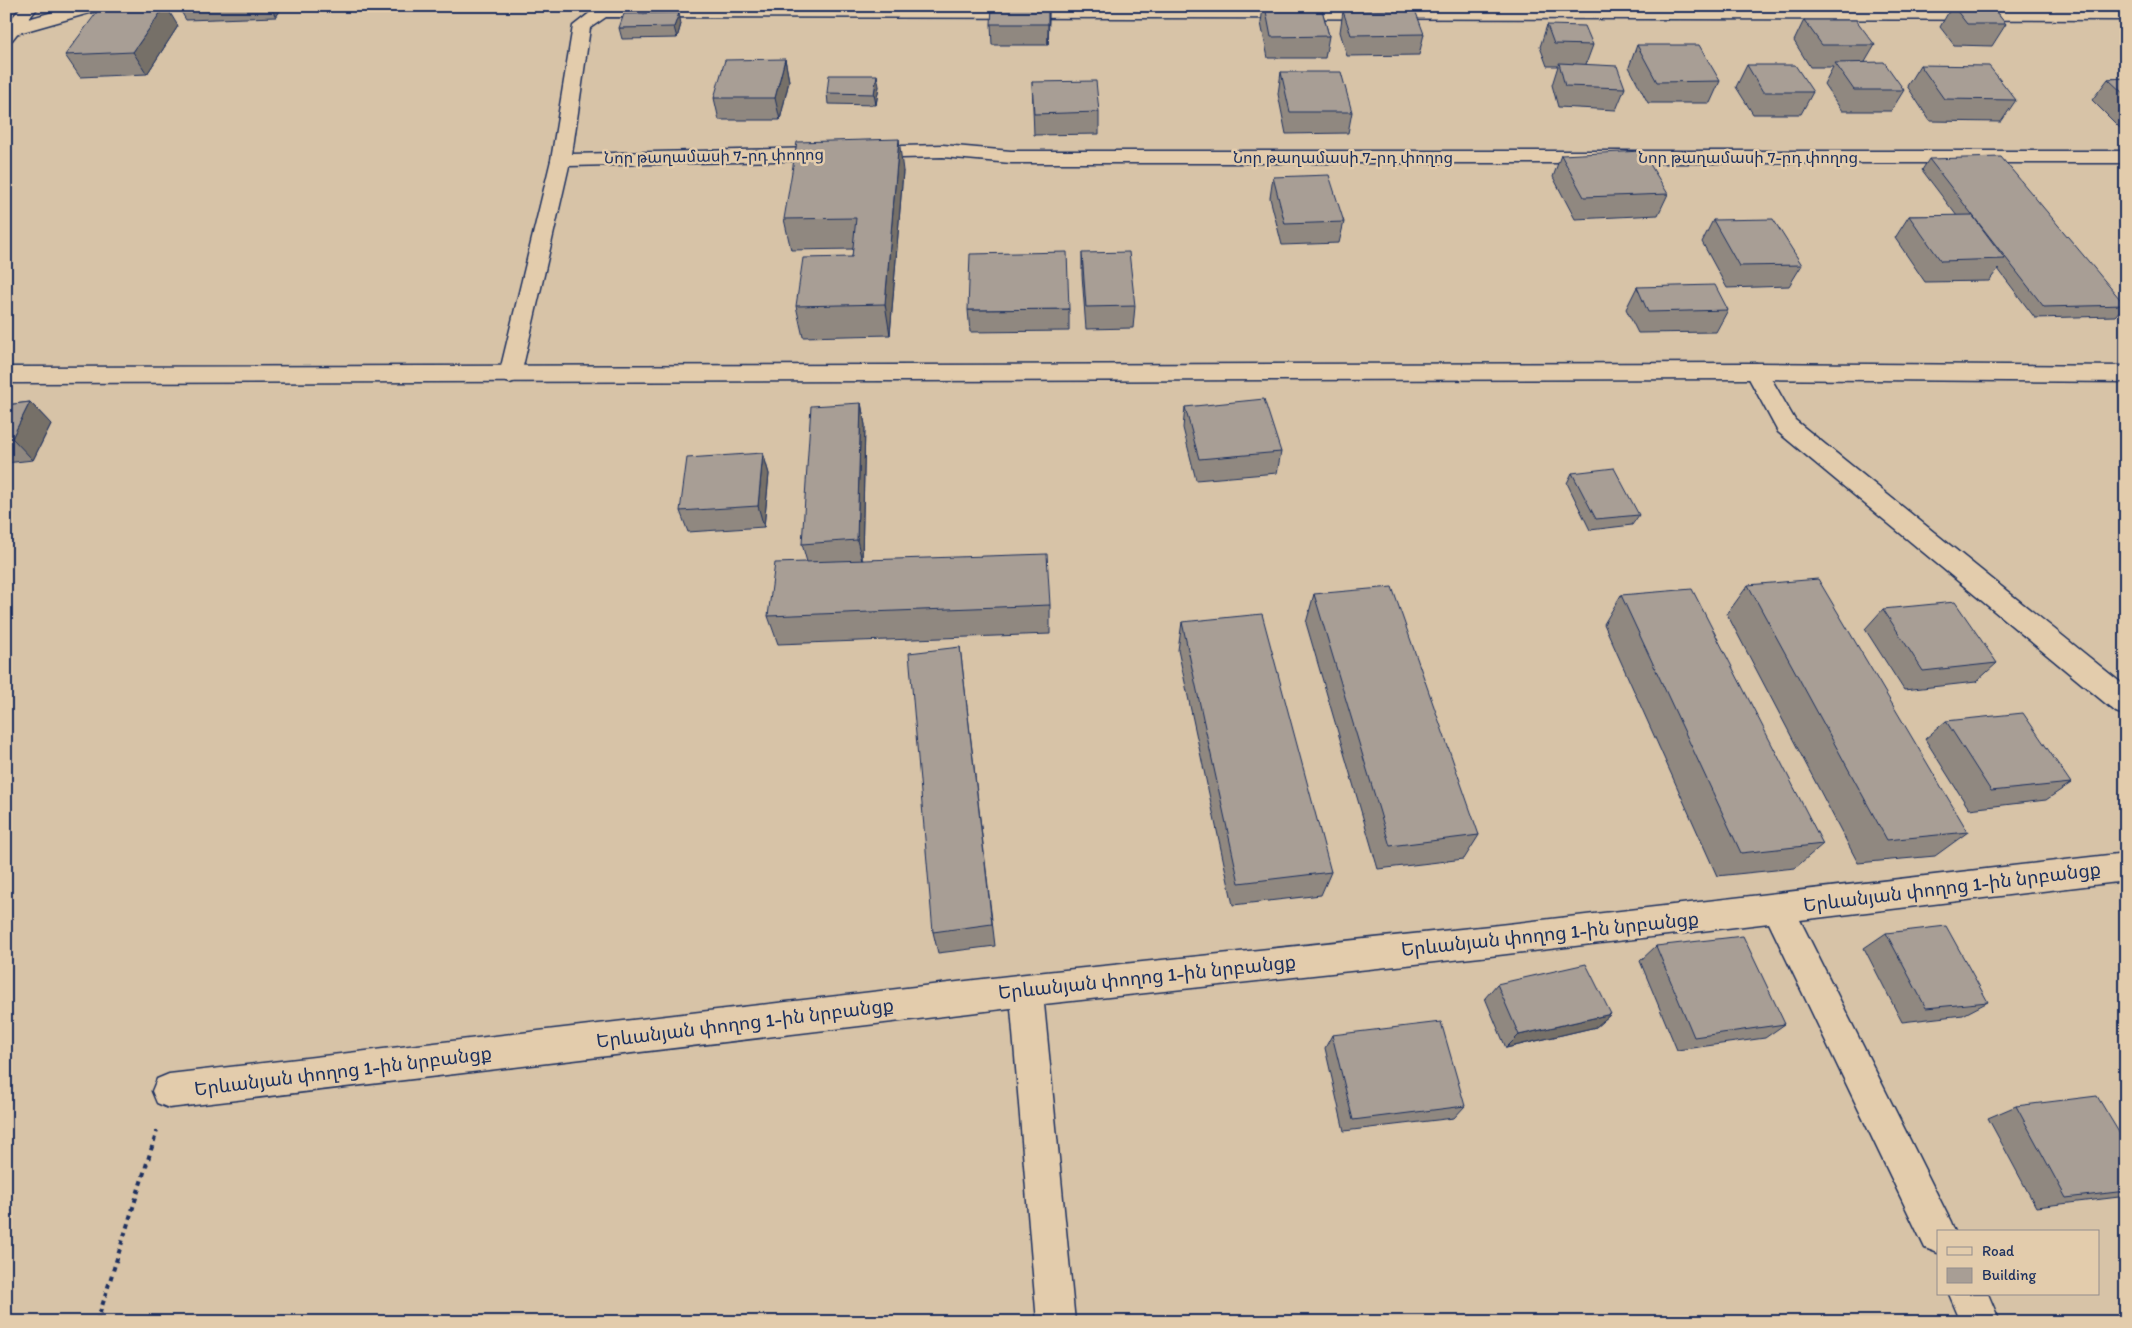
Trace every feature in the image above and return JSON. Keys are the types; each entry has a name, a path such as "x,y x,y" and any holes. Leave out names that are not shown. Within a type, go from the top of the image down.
{"street":[{"path":"9,32 31,6"},
{"path":"9,32 94,6"},
{"path":"510,375 561,160 582,26 602,12 2126,14"},
{"name":"Նոր թաղամասի 7-րդ փողոց","path":"561,160 943,151 1011,157 2126,157"},
{"path":"1756,371 1786,426 2126,704"},
{"path":"6,374 510,375 1756,371 2126,374"},
{"name":"Երևանյան փողոց 1-ին նրբանցք","path":"169,1091 1026,990 1490,941 2126,867"},
{"path":"1777,908 1937,1233"},
{"path":"1026,990 1056,1322"},
{"path":"1969,1296 1981,1322"}],"path":[{"path":"97,1322 169,1091"}],"building":[{"path":"165,6 133,52 65,55 100,8"},
{"path":"992,6 1048,6 1048,24 991,24"},
{"path":"1265,6 1321,6 1329,36 1271,37"},
{"path":"1953,6 1991,6 2006,24 1967,24"},
{"path":"1415,10 1424,34 1351,35 1343,11"},
{"path":"679,13 674,27 619,28 624,14"},
{"path":"1804,20 1856,20 1875,45 1822,45"},
{"path":"1547,25 1585,26 1593,45 1554,44"},
{"path":"1637,45 1699,45 1720,81 1657,82"},
{"path":"785,59 775,98 714,98 725,60"},
{"path":"1884,62 1904,90 1854,90 1835,63"},
{"path":"1559,63 1617,66 1625,88 1565,86"},
{"path":"1747,65 1795,65 1813,92 1763,92"},
{"path":"1920,65 1989,66 2016,100 1944,99"},
{"path":"1281,72 1341,72 1352,112 1290,112"},
{"path":"829,75 877,75 874,94 827,93"},
{"path":"2126,78 2126,96 2108,79"},
{"path":"1096,81 1099,112 1034,114 1032,82"},
{"path":"899,139 885,304 796,306 803,258 852,257 856,218 784,219 797,142"},
{"path":"1642,151 1668,194 1584,197 1561,155"},
{"path":"2001,157 2125,305 2044,307 1929,159"},
{"path":"1329,175 1344,222 1285,224 1273,177"},
{"path":"1972,215 2005,259 1941,261 1909,216"},
{"path":"1773,219 1802,265 1739,266 1713,220"},
{"path":"1067,252 1069,309 968,310 970,254"},
{"path":"1129,252 1135,306 1086,307 1082,253"},
{"path":"1715,285 1728,310 1648,312 1637,287"},
{"path":"1264,399 1281,452 1199,459 1185,407"},
{"path":"30,402 12,438 6,439 6,405"},
{"path":"861,403 857,540 802,544 811,406"},
{"path":"763,453 758,506 680,511 687,458"},
{"path":"1614,468 1639,515 1596,519 1572,473"},
{"path":"1047,554 1050,605 768,616 775,563"},
{"path":"1818,579 1968,832 1887,840 1748,585"},
{"path":"1392,587 1479,835 1390,846 1314,594"},
{"path":"1692,589 1823,844 1741,853 1621,595"},
{"path":"1955,602 1997,663 1923,671 1883,609"},
{"path":"1262,614 1331,872 1239,883 1182,622"},
{"path":"960,647 992,924 933,932 909,653"},
{"path":"2023,713 2071,783 1991,791 1946,721"},
{"path":"1946,926 1988,1002 1926,1008 1886,933"},
{"path":"1743,936 1785,1024 1694,1037 1656,946"},
{"path":"1586,964 1611,1014 1519,1035 1497,984"},
{"path":"1441,1022 1465,1106 1353,1120 1332,1035"},
{"path":"2097,1096 2126,1144 2126,1191 2066,1198 2016,1106"}]}
